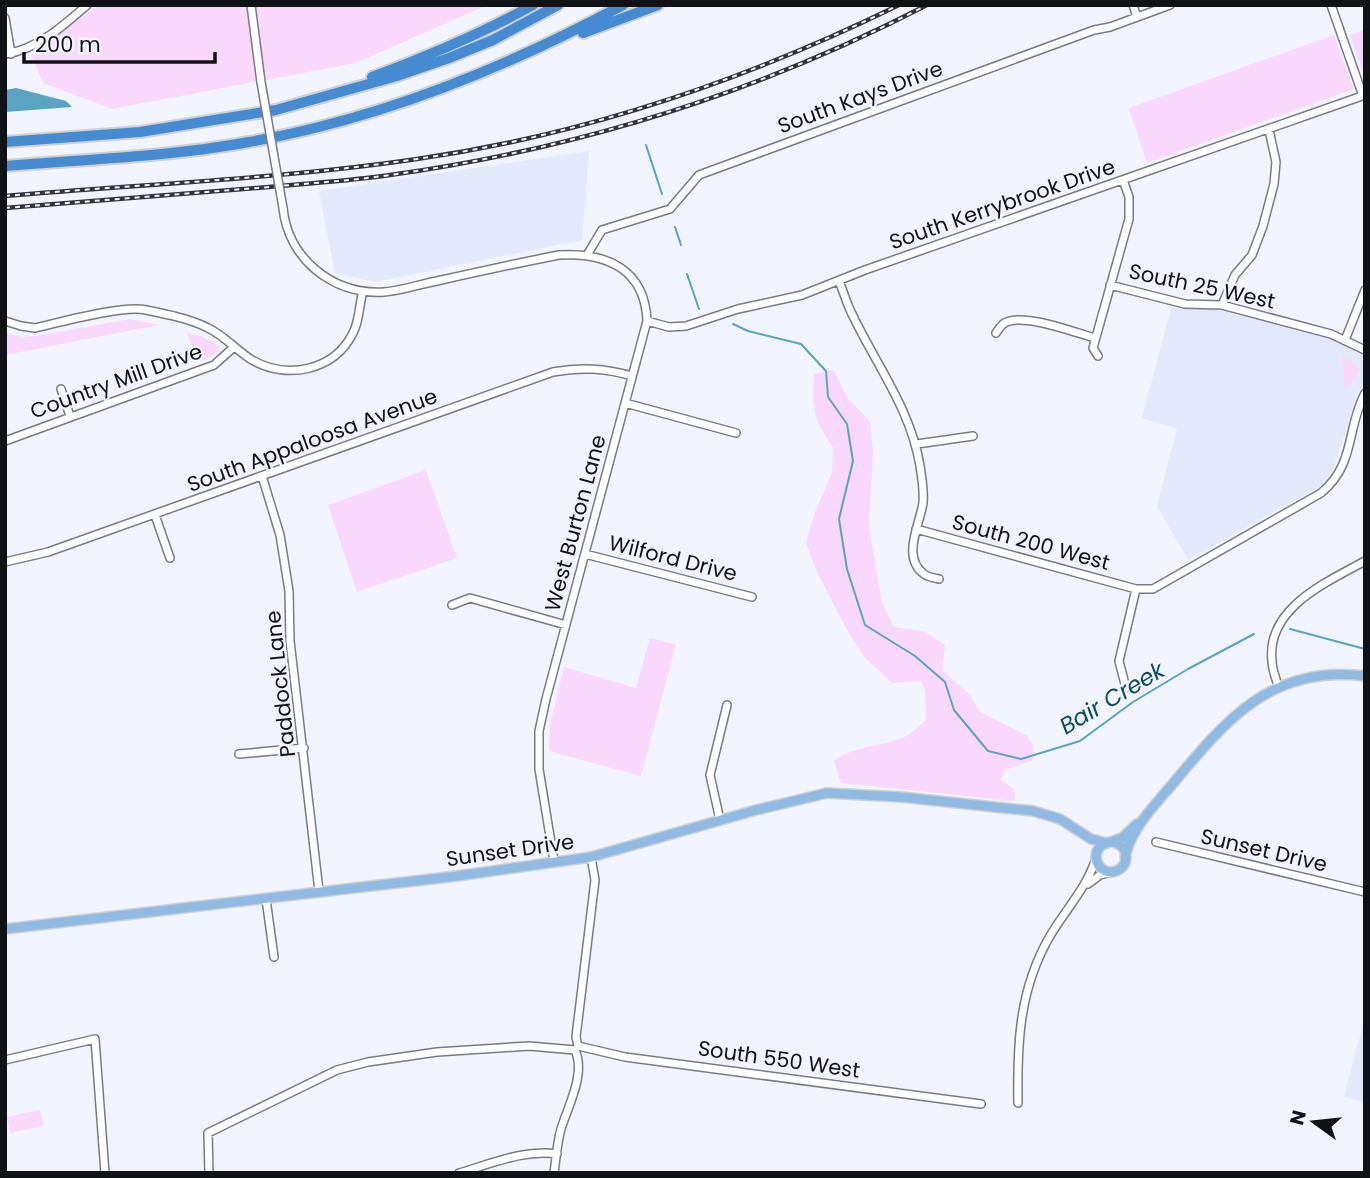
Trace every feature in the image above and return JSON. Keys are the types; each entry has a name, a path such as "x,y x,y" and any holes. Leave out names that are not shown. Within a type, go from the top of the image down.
{"highway":[{"path":"291,106 437,52 491,28 533,5"},
{"path":"5,142 140,132 242,117 291,106 397,76 449,58 493,40 558,5"},
{"path":"499,66 623,5"},
{"path":"5,166 147,155 248,143 336,122 424,95 658,5"}],"main road":[{"path":"1079,831 1101,868 1111,872 1120,869 1131,839 1146,816 1224,724 1252,702 1279,688 1319,677 1365,676"},
{"name":"Sunset Drive","path":"5,929 591,857 827,793 1014,808 1053,816 1091,839 1108,843"},
{"path":"1096,856 1100,848 1122,838 1146,816"},
{"path":"1108,843 1121,847 1125,857"}],"street":[{"path":"5,18 8,54 32,46 53,33 87,5"},
{"path":"5,321 35,328 125,310 143,309 206,326 267,368 284,372 318,366 333,357 354,331 363,291 332,281 314,270 290,239 284,221 251,5"},
{"path":"1133,5 1137,17"},
{"name":"South Kays Drive","path":"587,255 602,230 670,209 699,175 1068,39 1170,5"},
{"path":"1331,5 1364,96"},
{"name":"South Kerrybrook Drive","path":"647,321 669,327 686,326 738,309 802,295 1364,96"},
{"path":"1222,304 1235,275 1252,255 1263,226 1274,184 1276,162 1269,130"},
{"path":"1098,356 1093,348 1095,338 1129,219 1129,197 1123,180"},
{"name":"West Burton Lane","path":"363,291 385,292 559,254 587,255 628,272 638,284 646,304 647,321 539,731 540,769 554,862"},
{"path":"839,281 852,315 894,389 917,444 923,485 922,504 913,541 917,565 924,574 939,579"},
{"name":"South 25 West","path":"1110,285 1185,304 1222,304 1331,334 1365,350"},
{"path":"1345,340 1365,290"},
{"path":"996,333 1004,323 1016,319 1095,338"},
{"name":"Country Mill Drive","path":"5,441 214,365 234,347"},
{"name":"South Appaloosa Avenue","path":"5,562 48,552 155,515 553,372 576,368 603,368 632,376"},
{"path":"61,389 70,416"},
{"path":"1126,688 1119,662 1136,589 1153,589 1321,493 1334,482 1344,465 1365,393"},
{"path":"625,403 736,433"},
{"path":"917,444 973,436"},
{"name":"Paddock Lane","path":"262,476 280,535 289,591 290,641 319,891"},
{"path":"155,515 170,558"},
{"name":"South 200 West","path":"916,529 1136,589"},
{"name":"Wilford Drive","path":"585,554 752,597"},
{"path":"1279,688 1271,654 1281,623 1311,592 1365,561"},
{"path":"452,605 470,598 566,625"},
{"path":"720,820 710,775 727,705"},
{"path":"239,754 304,748"},
{"name":"Sunset Drive","path":"1156,842 1365,892"},
{"path":"1018,1103 1018,1036 1026,992 1048,938 1082,890 1096,856"},
{"path":"554,1173 560,1131 570,1107 576,1081 576,1037 595,880 591,857"},
{"path":"1082,890 1100,875 1111,872"},
{"path":"266,899 274,957"},
{"path":"5,1060 95,1040 105,1173"},
{"name":"South 550 West","path":"209,1173 208,1133 337,1070 368,1062 437,1052 529,1046 577,1048 625,1057 981,1104"},
{"path":"459,1173 526,1153 557,1154"}],"shaded area":[{"path":"99,5 487,5 356,63 112,109 43,83 31,55"},
{"path":"1365,30 1365,79 1350,35"},
{"path":"1334,35 1354,89 1147,163 1129,108"},
{"path":"589,151 582,240 374,282 335,273 319,191"},
{"path":"1172,305 1211,306 1331,338 1365,356 1365,381 1357,395 1333,470 1320,486 1188,560 1157,506 1177,429 1142,418"},
{"path":"130,319 159,325 5,355 5,333 24,337 36,336"},
{"path":"187,333 201,336 219,346 219,351 197,362"},
{"path":"1342,355 1360,371 1345,390"},
{"path":"834,370 848,399 870,421 873,453 869,526 882,602 894,627 924,631 945,645 942,670 970,695 979,711 1027,736 1033,744 1033,760 1005,770 1001,780 1014,789 1015,801 841,783 834,761 851,752 908,735 926,720 925,691 921,681 892,683 865,658 816,570 806,542 815,512 832,473 833,447 821,429 815,413 814,374"},
{"path":"426,470 457,558 357,592 328,505"},
{"path":"650,638 676,645 641,776 549,751 550,724 564,667 636,688"},
{"path":"1365,1017 1365,1102 1344,1097"},
{"path":"40,1110 44,1126 10,1133 7,1117"}],"water":[{"path":"16,88 66,101 72,107 5,112 5,90"}],"waterway":[{"name":"Bair Creek","path":"646,145 662,194"},
{"name":"Bair Creek","path":"675,227 681,245"},
{"name":"Bair Creek","path":"687,274 699,309"},
{"name":"Bair Creek","path":"733,324 748,331 801,344 826,371 828,397 847,424 853,461 839,519 847,569 865,625 915,656 945,682 954,710 988,751 1021,759 1080,741 1133,702 1254,634"},
{"name":"Bair Creek","path":"1290,629 1365,649"}],"railway":[{"path":"5,196 315,172 479,149 542,135 664,101 783,57 899,5"},
{"path":"5,208 360,179 460,164 529,150 598,133 733,90 799,65 927,5"}]}
